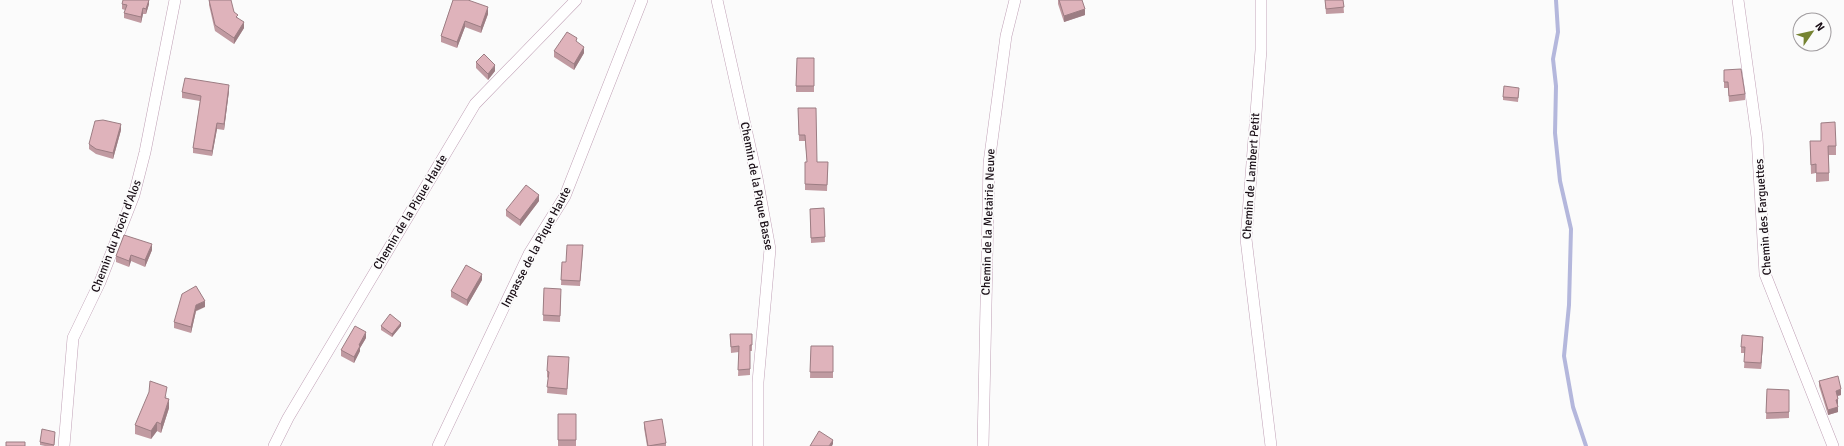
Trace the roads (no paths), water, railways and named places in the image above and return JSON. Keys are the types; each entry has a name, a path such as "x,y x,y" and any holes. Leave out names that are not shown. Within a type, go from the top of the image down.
{"street":[{"name":"Chemin du Pioch d'Alos","path":"64,446 73,338 100,282 134,195 145,152 175,0"},
{"name":"Chemin de la Pique Haute","path":"274,446 324,356 475,104 576,0"},
{"name":"Impasse de la Pique Haute","path":"438,446 529,254 564,196 642,0"},
{"name":"Chemin de la Pique Basse","path":"717,0 757,178 770,249 758,382 758,446"},
{"name":"Chemin de la Metairie Neuve","path":"983,446 988,163 1006,36 1014,0"},
{"name":"Chemin de Lambert Petit","path":"1261,0 1260,50 1246,239 1271,446"},
{"name":"Chemin des Farguettes","path":"1738,0 1757,137 1765,274 1833,446"}],"waterway":[{"path":"1556,0 1558,32 1553,59 1556,86 1555,133 1560,181 1571,229 1569,305 1564,356 1573,407 1586,446"}]}
